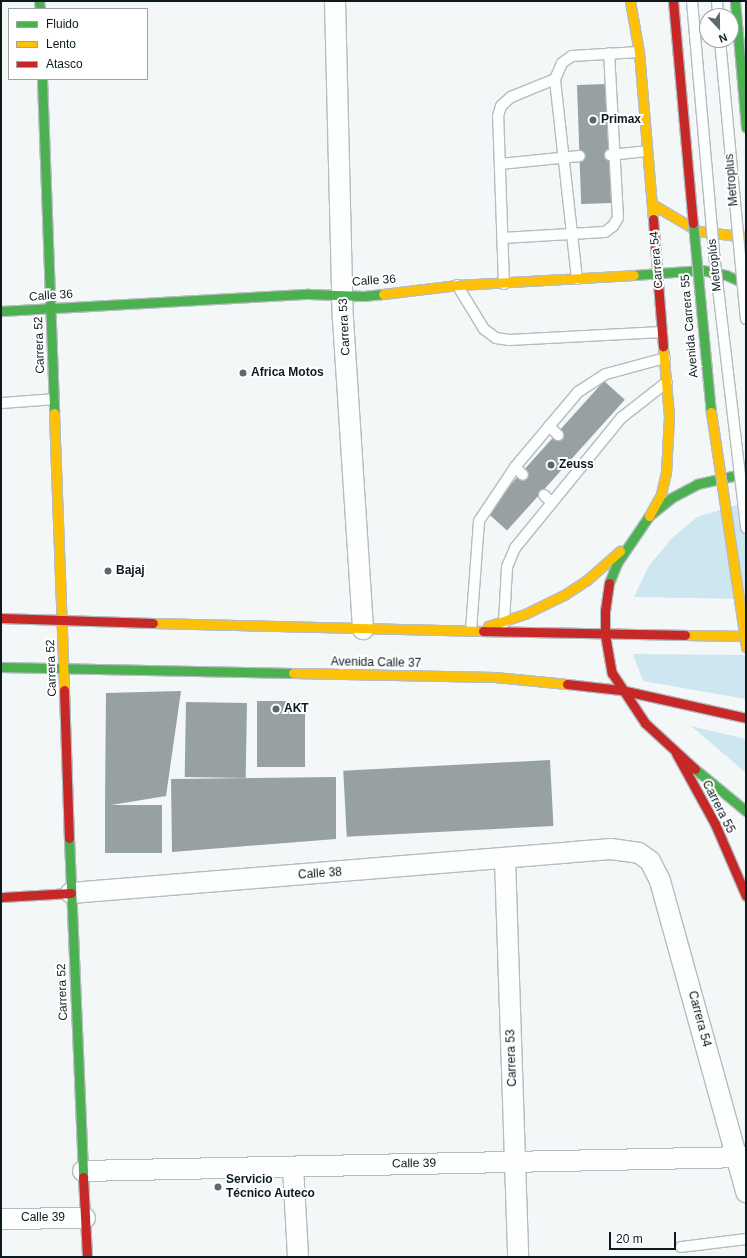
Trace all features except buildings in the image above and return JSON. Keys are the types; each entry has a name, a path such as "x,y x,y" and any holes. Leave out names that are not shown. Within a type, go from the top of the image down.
{"main road":[{"name":"Carrera 54","path":"630,1 639,52 667,382 669,455 661,494 649,516"},
{"name":"Avenida Carrera 55","path":"673,1 710,405 746,648"},
{"path":"735,1 746,128"},
{"name":"Carrera 52","path":"42,80 63,619 71,893 87,1257"},
{"path":"652,204 698,231 746,237"},
{"name":"Calle 36","path":"1,311 309,294 364,296 457,285 504,284 702,270 726,275 746,284"},
{"path":"746,474 718,478 697,484 671,498 649,516 627,545 610,580 605,611 605,635 612,674 621,690 645,723 675,752 746,811"},
{"path":"471,630 504,622 564,595 586,580 627,545"},
{"path":"1,618 363,629 471,630 605,635 746,636"},
{"name":"Avenida Calle 37","path":"1,667 495,677 621,690 746,718"},
{"name":"Carrera 55","path":"675,752 714,824 746,896"},
{"name":"Calle 38","path":"1,897 71,893"}],"street":[{"name":"Carrera 53","path":"334,1 343,295 363,629"},
{"name":"Calle 38","path":"71,893 505,859 611,849 639,853"},
{"name":"Carrera 54","path":"639,853 650,861 660,880 741,1158 746,1192"},
{"name":"Carrera 53","path":"505,859 518,1257"},
{"name":"Calle 39","path":"83,1171 741,1158"},
{"path":"293,1167 298,1257"},
{"name":"Calle 39","path":"1,1219 85,1218"}],"lane":[{"name":"Metroplús","path":"692,1 714,254 746,528"},
{"name":"Metroplus","path":"721,48 746,319"},
{"path":"577,279 556,79 562,63 572,56 639,52"},
{"path":"502,238 605,232 618,218 612,155 609,53"},
{"path":"504,284 498,116 501,106 511,97 556,79"},
{"path":"612,155 647,151"},
{"path":"500,164 580,156"},
{"path":"457,285 484,329 496,338 509,340 662,332"},
{"path":"471,630 479,521 515,467 578,392 606,374 665,358"},
{"path":"504,632 507,567 515,548 552,503 582,458 621,418 667,382"},
{"path":"1,403 54,399"},
{"path":"549,426 558,435"},
{"path":"515,467 523,475"},
{"path":"544,495 552,503"},
{"path":"681,1247 746,1239"}],"shaded area":[{"path":"746,502 746,599 634,597 648,567 672,538 697,517"},
{"path":"633,654 746,655 746,699 643,681"},
{"path":"691,726 746,739 746,772 744,771"}],"traffic: fast":[{"path":"39,1 40,8"},
{"path":"735,1 746,128"},
{"path":"42,80 54,413"},
{"path":"693,223 711,412"},
{"path":"634,275 702,270 726,275 746,284"},
{"path":"1,311 309,294 364,296 383,294"},
{"path":"609,583 617,563 649,516 671,498 697,484 746,473"},
{"path":"1,667 293,673"},
{"path":"695,769 746,811"},
{"path":"69,838 83,1177"}],"traffic: slow":[{"path":"630,1 639,52 653,219"},
{"path":"652,204 698,231 746,237"},
{"path":"383,294 457,285 634,275"},
{"path":"649,516 661,494 666,473 669,416 663,347"},
{"path":"711,412 746,647"},
{"path":"54,413 64,690"},
{"path":"488,626 525,614 564,595 587,580 620,551"},
{"path":"153,623 483,631"},
{"path":"685,635 746,636"},
{"path":"293,673 495,677 567,684"}],"traffic: jam":[{"path":"673,1 693,223"},
{"path":"653,219 663,347"},
{"path":"609,583 605,611 605,635 612,673 645,723 695,769"},
{"path":"1,618 153,623"},
{"path":"483,631 685,635"},
{"path":"567,684 621,690 746,718"},
{"path":"64,690 69,838"},
{"path":"676,753 715,824 746,896"},
{"path":"1,897 71,893"},
{"path":"83,1177 87,1257"}],"place":[{"name":"Primax","path":"593,120"},
{"name":"Africa Motos","path":"243,373"},
{"name":"Zeuss","path":"551,465"},
{"name":"Bajaj","path":"108,571"},
{"name":"AKT","path":"276,709"},
{"name":"Servicio Técnico Auteco","path":"218,1187"}]}
